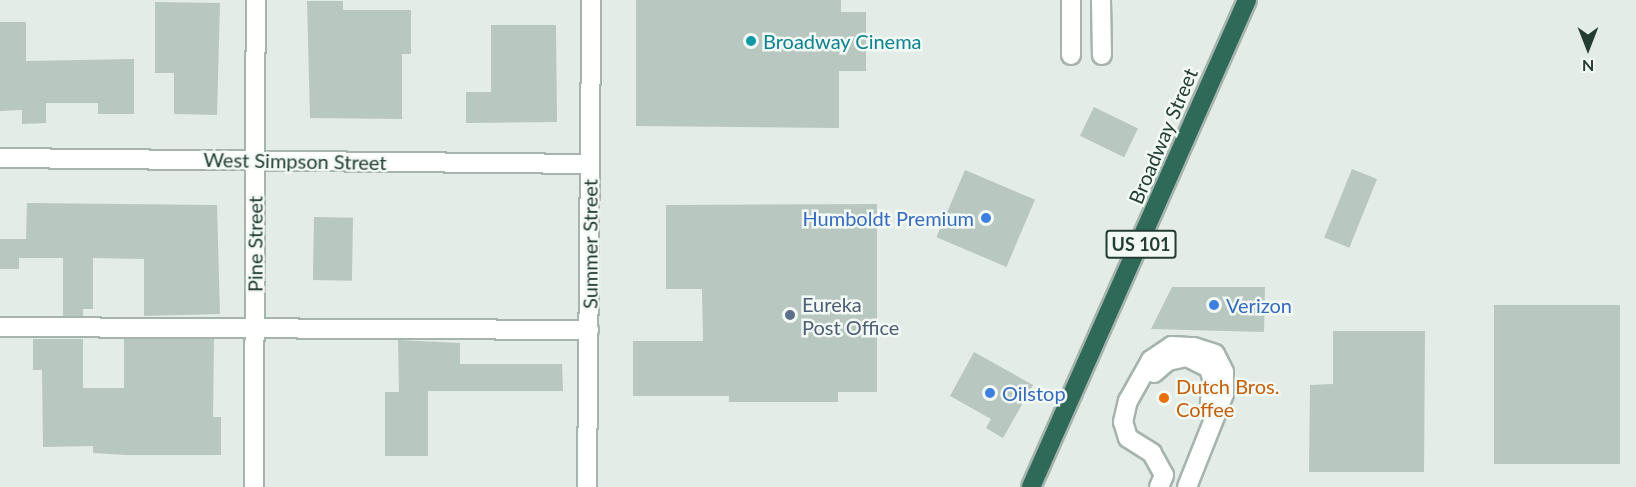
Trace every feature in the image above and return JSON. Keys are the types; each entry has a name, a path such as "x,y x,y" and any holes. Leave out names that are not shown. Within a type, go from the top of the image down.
{"highway":[{"name":"Broadway Street","path":"1031,487 1247,0"}],"street":[{"name":"Pine Street","path":"254,487 256,0"},
{"name":"Summer Street","path":"587,487 591,0"},
{"path":"1071,0 1071,55"},
{"path":"1101,0 1102,55"},
{"name":"West Simpson Street","path":"0,158 590,164"},
{"path":"0,327 589,330"},
{"path":"1159,487 1164,475 1152,453 1128,438 1123,422 1128,401 1151,360 1172,346 1194,347 1215,354 1224,372 1224,394 1189,481"}],"building":[{"name":"Broadway Cinema","path":"636,0 841,0 841,12 866,12 866,71 839,71 839,128 636,126"},
{"path":"307,1 343,1 343,10 411,10 411,54 402,54 402,119 310,118"},
{"path":"155,2 220,3 217,115 174,114 174,73 155,73"},
{"path":"0,22 26,22 26,61 134,59 134,114 98,114 98,103 46,103 46,123 22,124 22,110 0,111"},
{"path":"491,25 556,25 557,122 466,123 466,92 491,92"},
{"path":"1094,107 1138,128 1124,157 1080,136"},
{"path":"1352,169 1377,179 1349,248 1324,238"},
{"name":"Humboldt Premium","path":"965,170 1035,200 1006,267 936,237"},
{"path":"27,203 217,205 220,314 144,316 144,259 93,258 93,309 83,309 83,316 63,316 63,258 19,258 19,269 0,269 0,239 26,239"},
{"name":"Eureka Post Office","path":"877,204 877,392 838,392 838,402 729,402 729,396 633,396 633,341 703,341 702,289 666,289 666,205"},
{"path":"314,217 353,218 352,281 313,280"},
{"name":"Verizon","path":"1172,287 1265,287 1264,332 1151,329"},
{"path":"1494,305 1620,305 1620,464 1494,464"},
{"path":"1333,331 1425,331 1424,472 1309,472 1310,385 1333,384"},
{"path":"33,339 83,339 83,388 124,388 124,339 214,339 213,417 221,417 221,455 127,455 93,453 93,446 43,447 42,370 33,370"},
{"path":"398,340 460,343 460,364 562,364 563,391 428,391 428,456 385,456 385,392 399,392"},
{"path":"974,352 1033,385 1003,438 986,428 991,419 950,396"}],"place":[{"name":"Broadway Cinema","path":"751,41"},
{"name":"Humboldt Premium","path":"986,218"},
{"name":"Verizon","path":"1214,305"},
{"name":"Eureka Post Office","path":"790,315"},
{"name":"Oilstop","path":"990,393"},
{"name":"Dutch Bros. Coffee","path":"1164,398"}]}
